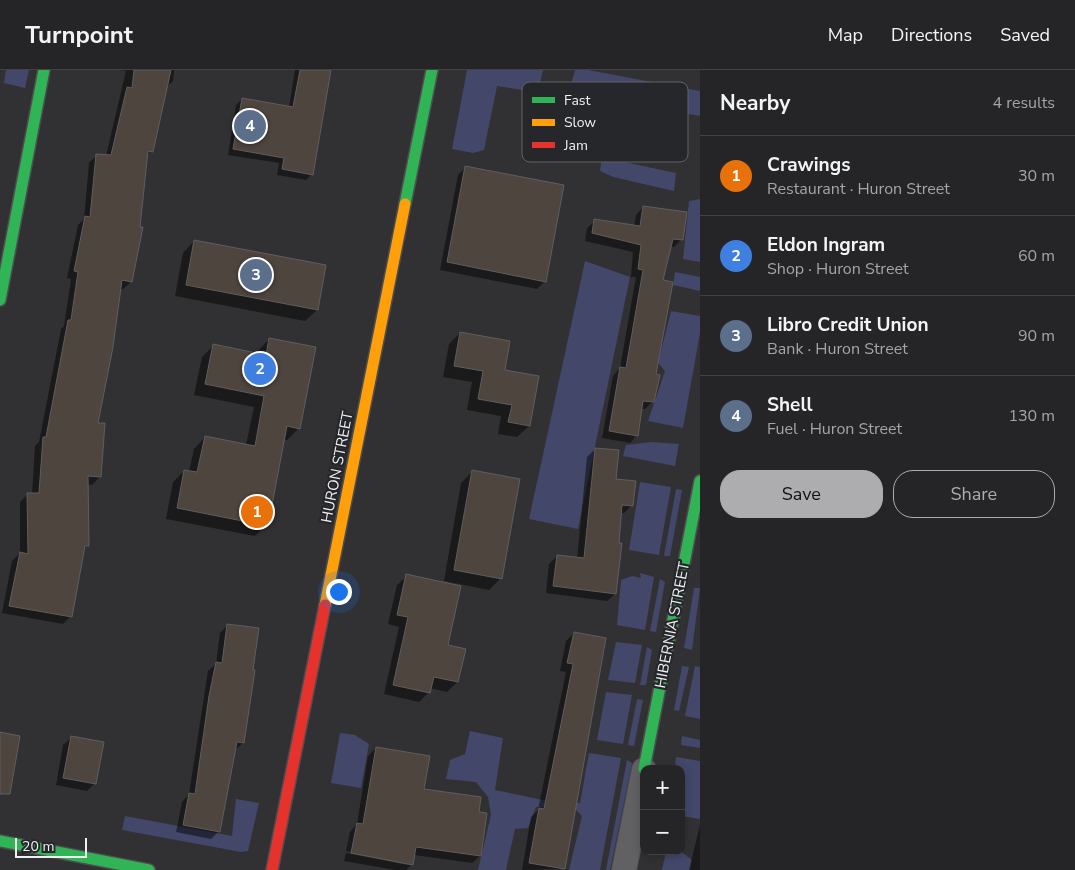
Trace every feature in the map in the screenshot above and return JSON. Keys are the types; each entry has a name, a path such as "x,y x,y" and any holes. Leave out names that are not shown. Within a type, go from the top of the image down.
{"main road":[{"path":"0,300 44,70"},
{"name":"HURON STREET","path":"272,870 432,70"},
{"name":"HIBERNIA STREET","path":"645,765 700,482"},
{"path":"0,841 149,870"}],"street":[{"name":"HIBERNIA STREET","path":"624,870 640,789"}],"shaded area":[{"path":"6,70 29,70 25,88 4,83"},
{"path":"467,70 543,70 540,82 522,82 522,90 497,86 484,150 473,153 452,149"},
{"path":"575,70 588,70 652,82 572,82"},
{"path":"688,89 700,91 700,116 688,114"},
{"path":"601,162 624,162 676,173 674,191 613,177 600,171"},
{"path":"700,199 700,262 683,259 689,201"},
{"path":"585,261 630,277 578,529 529,519"},
{"path":"675,272 700,277 700,291 673,285"},
{"path":"671,311 700,316 700,333 683,428 648,421 665,371 658,363"},
{"path":"652,442 679,444 675,466 623,456 626,445"},
{"path":"640,482 671,487 659,555 629,550"},
{"path":"676,489 682,490 670,556 664,556"},
{"path":"640,573 654,577 645,630 617,625 621,580 632,576 641,578"},
{"path":"660,579 665,582 656,632 650,631"},
{"path":"694,588 700,588 692,650 684,648"},
{"path":"616,642 642,645 635,683 608,680"},
{"path":"647,647 652,650 646,685 640,685"},
{"path":"682,666 689,667 679,711 674,710"},
{"path":"695,666 700,667 700,719 685,716"},
{"path":"606,692 632,695 623,744 597,740"},
{"path":"637,699 643,700 634,746 628,745"},
{"path":"470,731 503,738 495,790 548,801 550,798 580,803 589,753 621,758 600,870 569,870 582,816 576,810 536,807 528,828 515,829 506,870 478,870 491,815 488,797 476,782 446,779 450,760 465,754"},
{"path":"340,733 355,735 369,744 361,788 331,783"},
{"path":"682,736 700,740 700,748 681,745"},
{"path":"676,757 700,761 700,819 685,817 685,765 675,765"},
{"path":"627,760 632,763 610,870 606,870"},
{"path":"236,799 259,803 248,851 241,852 122,830 125,816 232,836"},
{"path":"665,855 685,855 692,860 690,870 662,870"}],"building":[{"path":"134,70 171,70 153,152 148,151 140,227 143,227 132,282 122,280 113,347 98,423 105,423 101,477 88,476 89,546 85,546 72,617 9,606 20,552 28,554 27,493 39,493 43,437 46,437 68,320 71,320 78,272 74,271 85,216 90,217 96,154 111,155 127,87 132,88"},
{"path":"300,70 331,70 313,175 282,169 284,158 233,149 242,98 293,107"},
{"path":"465,166 564,185 546,282 447,262"},
{"path":"643,206 687,212 683,240 673,239 663,280 673,282 656,374 660,375 654,402 643,401 638,436 609,431 620,367 626,368 643,270 638,269 641,245 592,233 594,219 640,226"},
{"path":"194,240 326,265 318,310 186,285"},
{"path":"460,332 510,341 505,370 539,376 530,426 508,422 512,405 478,399 483,371 454,366"},
{"path":"269,338 316,347 300,429 287,426 268,526 177,508 184,470 197,472 205,436 255,446 264,396 205,384 213,344 266,355"},
{"path":"595,448 619,450 616,479 636,481 633,506 622,505 619,543 622,543 616,594 553,586 557,555 584,558"},
{"path":"472,470 520,479 502,579 454,570"},
{"path":"406,574 461,586 448,645 466,649 458,682 434,677 430,693 393,685 408,617 397,615"},
{"path":"227,624 259,628 244,743 237,742 220,832 183,825 189,793 195,794 209,696 216,662 222,663"},
{"path":"574,632 606,638 565,869 529,863 539,808 544,809 573,664 567,663"},
{"path":"0,732 20,736 10,794 0,794"},
{"path":"71,736 104,742 96,784 63,778"},
{"path":"376,747 430,756 424,789 481,797 479,812 487,813 481,856 416,847 413,865 351,853 357,823 363,824"}],"traffic: fast":[{"path":"0,300 44,70"},
{"path":"405,204 432,70"},
{"path":"645,765 700,481"},
{"path":"0,841 149,870"}],"traffic: slow":[{"path":"325,605 405,204"}],"traffic: jam":[{"path":"272,870 325,605"}],"place":[{"name":"Shell","path":"250,126"},
{"name":"Libro Credit Union","path":"256,275"},
{"name":"Eldon Ingram","path":"260,369"},
{"name":"Crawings","path":"257,512"}]}
